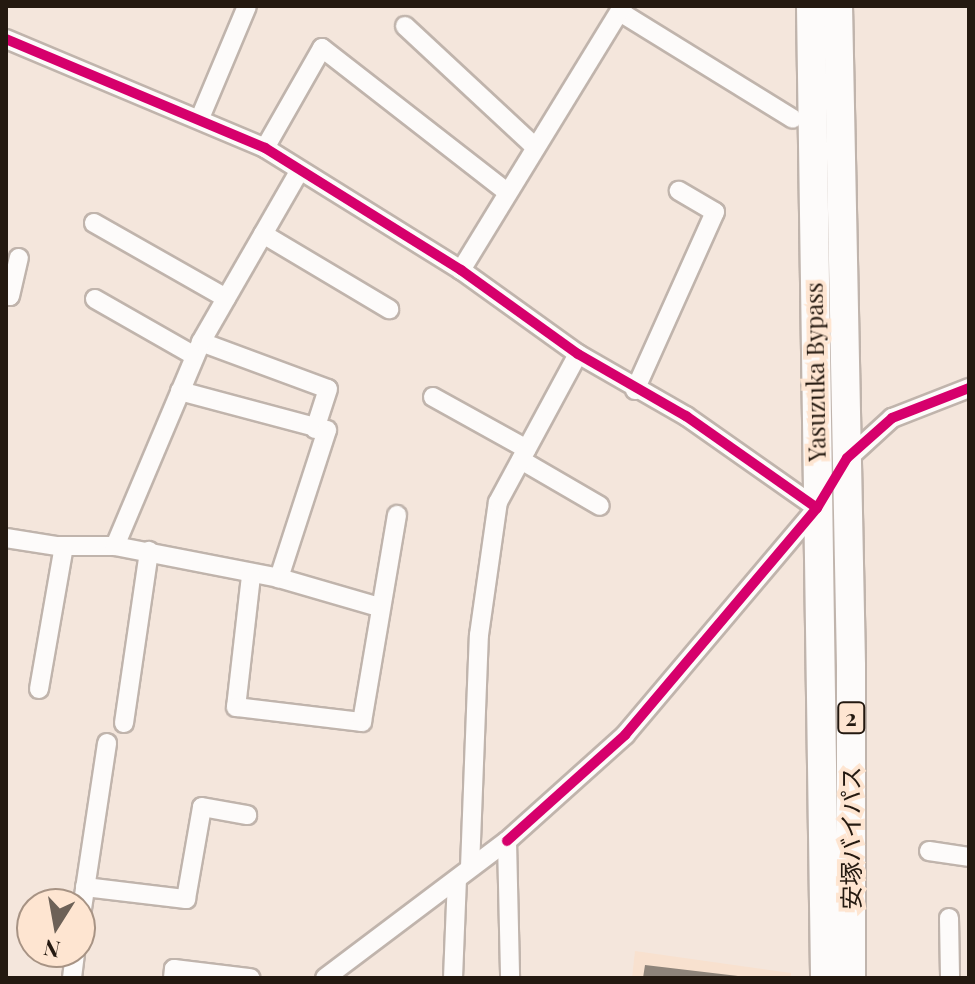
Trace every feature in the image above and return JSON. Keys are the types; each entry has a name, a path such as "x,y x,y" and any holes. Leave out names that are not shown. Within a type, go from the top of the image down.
{"main road":[{"name":"Yasuzuka Bypass","path":"811,6 825,978"},
{"name":"Yasuzuka Bypass","path":"838,6 847,458"},
{"name":"安塚バイパス","path":"847,458 851,978"}],"street":[{"path":"200,118 247,6"},
{"path":"461,270 621,9 793,119"},
{"path":"405,26 535,147"},
{"path":"6,39 200,118 265,148 298,173 461,270 578,354 635,390 686,416 817,508"},
{"path":"265,148 322,48 507,192"},
{"path":"115,546 198,349 298,173"},
{"path":"635,390 715,212 679,191"},
{"path":"94,223 226,298"},
{"path":"263,234 389,309"},
{"path":"6,294 10,296 19,258"},
{"path":"95,299 198,349 328,389 315,429"},
{"path":"453,978 479,635 498,502 578,354"},
{"path":"325,978 342,972 507,841 625,735 817,508 847,458 892,418 969,388"},
{"path":"180,391 327,430 279,578"},
{"path":"433,397 600,506"},
{"path":"251,576 236,707 362,722 379,607 397,515"},
{"path":"6,538 64,546 115,546 149,551 251,576 279,578 379,607"},
{"path":"39,689 64,546"},
{"path":"124,723 149,551"},
{"path":"107,743 85,887 186,899 202,807 247,815"},
{"path":"507,841 510,978"},
{"path":"929,851 969,857"},
{"path":"949,918 950,978"},
{"path":"173,978 174,969 250,978"}],"shaded area":[{"path":"635,951 791,973 791,978 632,978"}],"building":[{"path":"645,965 738,976 738,978 643,978"}],"cycle path":[{"path":"6,39 265,148 461,270 578,354 686,416 817,508"},
{"path":"507,841 625,735 817,508 847,458 892,418 969,388"}]}
